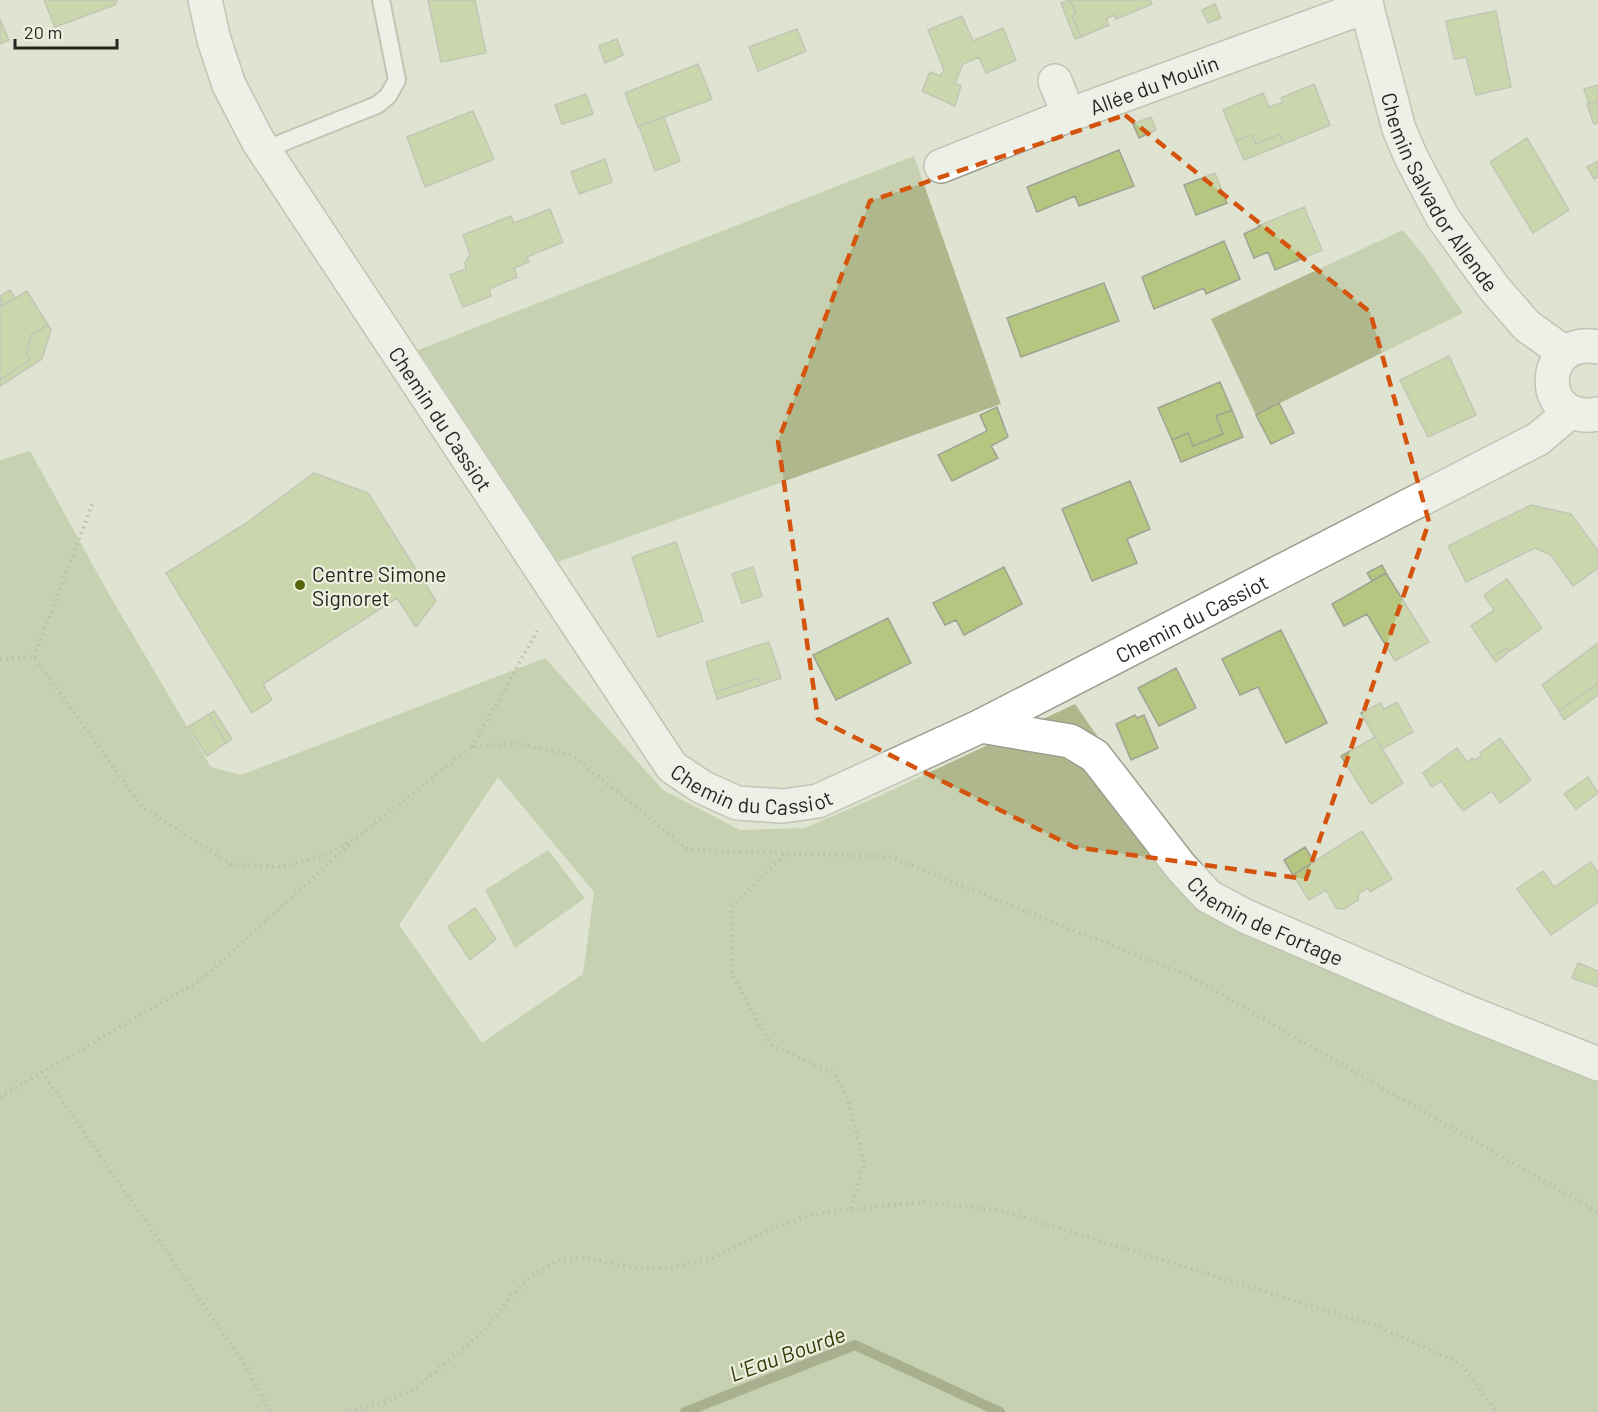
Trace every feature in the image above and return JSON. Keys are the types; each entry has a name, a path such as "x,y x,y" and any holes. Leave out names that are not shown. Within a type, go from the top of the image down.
{"street":[{"name":"Chemin du Cassiot","path":"205,0 214,40 229,85 264,150 672,767 702,787 737,802 783,806 818,801 981,726 1538,439 1584,413"},
{"name":"Allée du Moulin","path":"941,166 1366,3"},
{"name":"Chemin Salvador Allende","path":"1366,3 1399,129 1411,158 1443,218 1494,288 1527,326 1565,353"},
{"path":"1055,81 1069,115"},
{"path":"1584,413 1556,400 1551,384 1554,367 1565,353 1576,347 1588,345 1598,347"},
{"name":"Chemin de Fortage","path":"981,726 1070,741 1095,756 1208,896 1245,916 1455,1007 1598,1064"}],"lane":[{"path":"264,150 377,105 388,96 397,80 381,0"}],"path":[{"path":"34,657 93,502"},
{"path":"0,1097 201,979 357,838 471,747 558,594"},
{"path":"0,659 34,657"},
{"path":"34,657 142,807 231,864 282,867 325,855 357,838"},
{"path":"471,747 514,743 572,755 689,850 890,857 1191,977 1598,1212"},
{"path":"784,854 730,907 732,974 772,1046 833,1072 848,1100 864,1162 851,1209"},
{"path":"42,1072 248,1369 270,1412"},
{"path":"349,1412 385,1402 417,1387 487,1328 510,1297 532,1276 558,1260 588,1258 629,1267 669,1268 713,1258 762,1233 809,1215 925,1203 1003,1211 1377,1326 1461,1364 1497,1412"}],"highlighted area":[{"path":"1125,115 1370,312 1429,522 1306,879 1074,847 818,719 778,441 870,201"}],"green space":[{"path":"914,156 1001,404 558,562 418,350"},
{"path":"1403,230 1425,257 1463,313 1256,415 1211,319"},
{"path":"30,451 110,596 211,767 241,775 545,658 663,790 740,830 805,828 877,797 1075,704 1208,896 1598,1064 1598,1412 0,1412 0,460","holes":["498,777 594,892 583,974 482,1043 399,925"]},
{"path":"548,850 585,898 515,948 485,890"}],"building":[{"path":"44,0 117,0 115,5 55,27"},
{"path":"428,0 475,0 486,53 441,62"},
{"path":"1070,0 1150,0 1152,4 1116,19 1114,15 1106,19 1109,25 1081,37 1072,16 1076,14"},
{"path":"1070,0 1076,14 1072,16 1081,37 1075,39 1061,3"},
{"path":"1215,4 1221,18 1208,23 1202,10"},
{"path":"1496,11 1511,87 1476,95 1466,57 1454,59 1446,21"},
{"path":"962,16 973,41 1003,28 1016,60 986,73 979,57 963,64 955,83 961,86 955,106 922,91 930,72 940,76 944,70 928,30"},
{"path":"0,19 9,40 0,44"},
{"path":"797,29 806,51 758,71 749,47"},
{"path":"617,39 623,55 605,63 599,46"},
{"path":"698,64 712,99 638,127 625,93"},
{"path":"1314,84 1330,125 1284,144 1280,134 1256,144 1252,135 1236,141 1223,110 1263,93 1269,107 1283,102 1281,98"},
{"path":"1598,85 1598,101 1589,104 1584,89"},
{"path":"586,94 593,114 562,124 555,105"},
{"path":"1598,101 1598,123 1594,124 1587,104"},
{"path":"473,111 494,159 425,187 407,137"},
{"path":"664,117 680,161 655,171 639,126"},
{"path":"1151,117 1156,130 1139,138 1133,124"},
{"path":"1280,134 1284,144 1244,160 1236,141 1252,135 1256,144"},
{"path":"1527,138 1569,210 1533,233 1490,162"},
{"path":"1119,150 1134,186 1079,206 1075,196 1037,212 1027,187"},
{"path":"605,159 612,182 579,194 571,172"},
{"path":"1598,161 1598,177 1594,179 1587,167"},
{"path":"1215,173 1227,203 1196,215 1184,185"},
{"path":"1304,207 1322,250 1275,270 1268,252 1254,258 1244,234"},
{"path":"550,209 563,242 527,257 529,262 514,268 517,277 489,289 491,296 463,307 450,275 466,269 465,263 470,254 463,235 511,216 514,223"},
{"path":"1224,241 1240,279 1206,294 1204,288 1154,309 1142,277"},
{"path":"1104,283 1119,321 1021,357 1007,318"},
{"path":"10,290 15,298 2,306 0,296"},
{"path":"27,291 48,325 31,335 26,353 30,360 0,380 0,304 2,306"},
{"path":"48,325 51,330 42,359 0,386 0,380 30,360 26,353 31,335"},
{"path":"1449,356 1476,415 1428,437 1400,380"},
{"path":"1220,382 1232,410 1216,416 1223,434 1193,446 1188,433 1172,440 1158,408"},
{"path":"1279,403 1294,433 1271,444 1256,415"},
{"path":"997,407 1008,437 991,446 998,458 952,481 938,455 987,431 980,415"},
{"path":"1232,410 1243,437 1181,462 1172,440 1188,433 1193,446 1223,434 1216,416"},
{"name":"Centre Simone Signoret","path":"314,473 368,493 436,601 416,627 397,598 263,684 272,700 252,713 166,573 245,524"},
{"path":"1130,481 1150,529 1127,539 1137,563 1092,581 1062,509"},
{"path":"1531,505 1571,514 1598,551 1598,568 1573,586 1551,555 1535,548 1466,582 1448,546"},
{"path":"676,542 703,621 658,637 632,557"},
{"path":"1382,565 1386,573 1372,581 1367,573"},
{"path":"753,567 762,596 742,603 732,574"},
{"path":"1004,567 1022,604 964,635 956,620 945,625 933,603"},
{"path":"1386,573 1429,642 1395,661 1367,614 1344,626 1332,604"},
{"path":"1507,579 1542,628 1510,651 1507,648 1492,657 1471,626 1494,610 1484,595"},
{"path":"888,618 911,663 836,700 813,655"},
{"path":"1281,630 1327,723 1286,743 1258,687 1240,695 1222,659"},
{"path":"769,642 781,678 761,685 758,678 715,692 706,662"},
{"path":"1598,643 1598,683 1559,711 1542,685"},
{"path":"1507,648 1510,651 1496,662 1492,657"},
{"path":"1176,668 1196,708 1159,726 1138,688"},
{"path":"758,678 761,685 717,699 715,692"},
{"path":"1598,683 1598,695 1564,720 1559,711"},
{"path":"1397,702 1413,732 1382,749 1361,713 1380,703 1384,709"},
{"path":"214,711 232,739 226,743 209,714"},
{"path":"209,714 226,743 207,756 188,727"},
{"path":"1135,715 1137,718 1144,715 1158,748 1131,760 1116,724"},
{"path":"1375,737 1403,783 1371,804 1341,756"},
{"path":"1500,738 1531,780 1500,803 1492,791 1463,811 1441,781 1432,787 1423,773 1457,748 1467,762 1472,758 1474,760 1482,756 1480,753"},
{"path":"1588,777 1598,793 1576,809 1564,794"},
{"path":"1362,831 1392,879 1370,892 1368,888 1359,893 1358,900 1344,909 1336,908 1326,890 1309,900 1293,875"},
{"path":"1305,847 1314,862 1293,875 1284,860"},
{"path":"1591,862 1598,872 1598,902 1551,935 1517,889 1543,871 1554,887"},
{"path":"475,908 496,939 470,960 448,927"},
{"path":"1578,963 1598,971 1598,987 1572,978"}],"waterway":[{"name":"L'Eau Bourde","path":"685,1412 855,1345 1000,1412"}],"place":[{"name":"Centre Simone Signoret","path":"300,585"}]}
